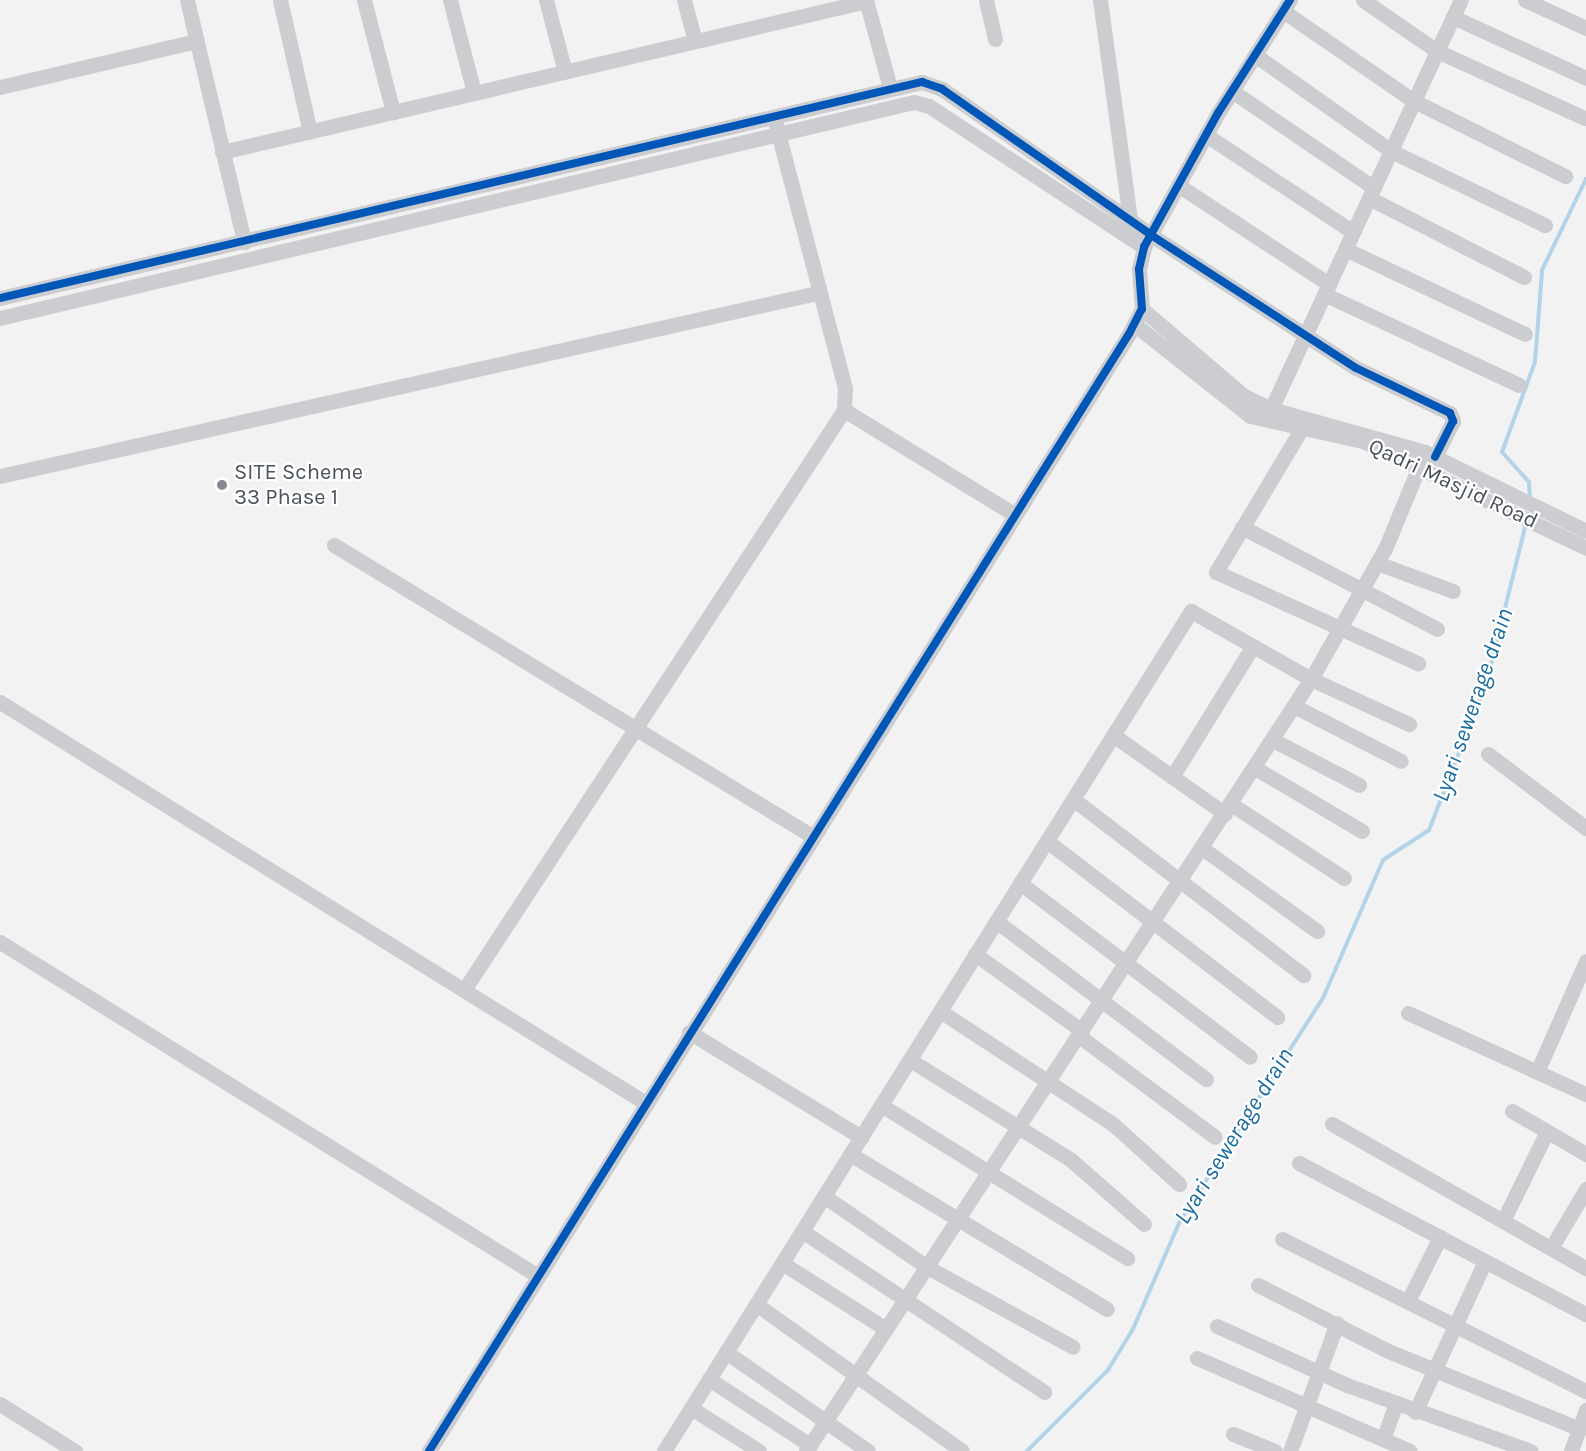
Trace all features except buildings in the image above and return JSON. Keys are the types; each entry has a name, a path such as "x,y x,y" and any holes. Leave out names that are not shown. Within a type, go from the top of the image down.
{"street":[{"path":"187,0 244,243"},
{"path":"280,0 310,132"},
{"path":"364,0 393,112"},
{"path":"450,0 474,93"},
{"path":"546,0 565,72"},
{"path":"684,0 695,41"},
{"path":"222,152 867,0 890,88"},
{"path":"986,0 995,39"},
{"path":"1100,0 1131,222"},
{"path":"1363,0 1437,51 1585,118"},
{"path":"1525,0 1586,28"},
{"path":"429,1451 644,1102 1134,324 1142,309 1139,269 1142,240 1178,185 1232,91 1287,6 1414,100 1565,176"},
{"path":"1271,409 1456,6 1586,78"},
{"path":"0,87 196,41"},
{"path":"1255,55 1391,151 1545,225"},
{"path":"0,298 244,243 774,115 922,82 942,88 1131,222 1142,240"},
{"path":"1232,91 1371,193 1524,277"},
{"path":"0,318 914,102 929,105 1142,240 1306,334 1356,368 1450,413 1453,421 1363,589 1311,679 1255,768 1177,883 808,1448 709,1379"},
{"path":"464,990 634,727 844,410 845,388 817,293 774,115"},
{"path":"1206,135 1353,232"},
{"path":"1178,185 1327,289 1519,385"},
{"path":"1345,249 1525,334"},
{"path":"127,269 131,288"},
{"path":"0,476 817,293"},
{"name":"Qadri Masjid Road","path":"1142,309 1244,396 1305,424"},
{"name":"Qadri Masjid Road","path":"1134,324 1238,408 1305,424 1430,461 1570,530 1586,548"},
{"path":"844,410 1014,514"},
{"path":"1305,424 1216,572 1340,630 1418,663"},
{"path":"1242,526 1437,629"},
{"name":"Qadri Masjid Road","path":"1570,530 1586,531"},
{"path":"334,545 812,836"},
{"path":"1377,563 1453,591"},
{"path":"670,1449 709,1379 1191,610 1311,679 1409,724"},
{"path":"1172,777 1253,646"},
{"path":"0,702 644,1102"},
{"path":"1294,706 1401,761"},
{"path":"1113,735 1172,777 1344,878"},
{"path":"1273,740 1359,785"},
{"path":"1488,754 1586,828"},
{"path":"1255,768 1362,831"},
{"path":"1073,799 1177,883 1303,975"},
{"path":"1047,841 1277,1017"},
{"path":"1202,849 1317,931"},
{"path":"1020,883 1128,961 1250,1057"},
{"path":"996,921 1103,999 1206,1079"},
{"path":"0,942 538,1276"},
{"path":"975,954 1215,1137"},
{"path":"1538,1072 1586,961"},
{"path":"940,1011 1114,1125 1179,1184"},
{"path":"1408,1012 1586,1094"},
{"path":"689,1032 861,1137"},
{"path":"910,1060 1071,1160 1144,1224"},
{"path":"881,1105 1127,1258"},
{"path":"1512,1111 1586,1154"},
{"path":"1332,1124 1586,1267"},
{"path":"1503,1221 1547,1131"},
{"path":"850,1154 1107,1309"},
{"path":"1299,1163 1586,1314"},
{"path":"1551,1248 1586,1189"},
{"path":"824,1197 927,1267 1073,1347"},
{"path":"802,1231 1044,1392"},
{"path":"1408,1301 1440,1238"},
{"path":"1282,1239 1586,1392"},
{"path":"1415,1412 1485,1261"},
{"path":"782,1263 886,1329"},
{"path":"1258,1285 1435,1368 1576,1443 1586,1410"},
{"path":"756,1304 855,1377 962,1451"},
{"path":"1290,1451 1317,1372 1337,1323"},
{"path":"1216,1326 1317,1372 1503,1448 1530,1451"},
{"path":"726,1352 827,1419 868,1451"},
{"path":"1197,1358 1410,1451"},
{"path":"1383,1439 1395,1403"},
{"path":"0,1404 75,1451"},
{"path":"691,1408 759,1451"},
{"path":"1233,1434 1275,1451"}],"waterway":[{"name":"Lyari sewerage drain","path":"1530,498 1529,482 1502,452 1535,362 1542,270 1586,179"},
{"name":"Lyari sewerage drain","path":"1027,1451 1108,1370 1133,1329 1179,1223 1323,998 1383,860 1429,830 1487,681 1526,523"}],"cycle path":[{"path":"429,1451 1129,334 1142,309 1139,269 1144,247 1218,113 1290,0"},
{"path":"0,298 922,82 942,89 1151,235 1356,368 1450,413 1453,421 1435,457"}],"place":[{"name":"SITE Scheme 33 Phase 1","path":"222,485"}]}
